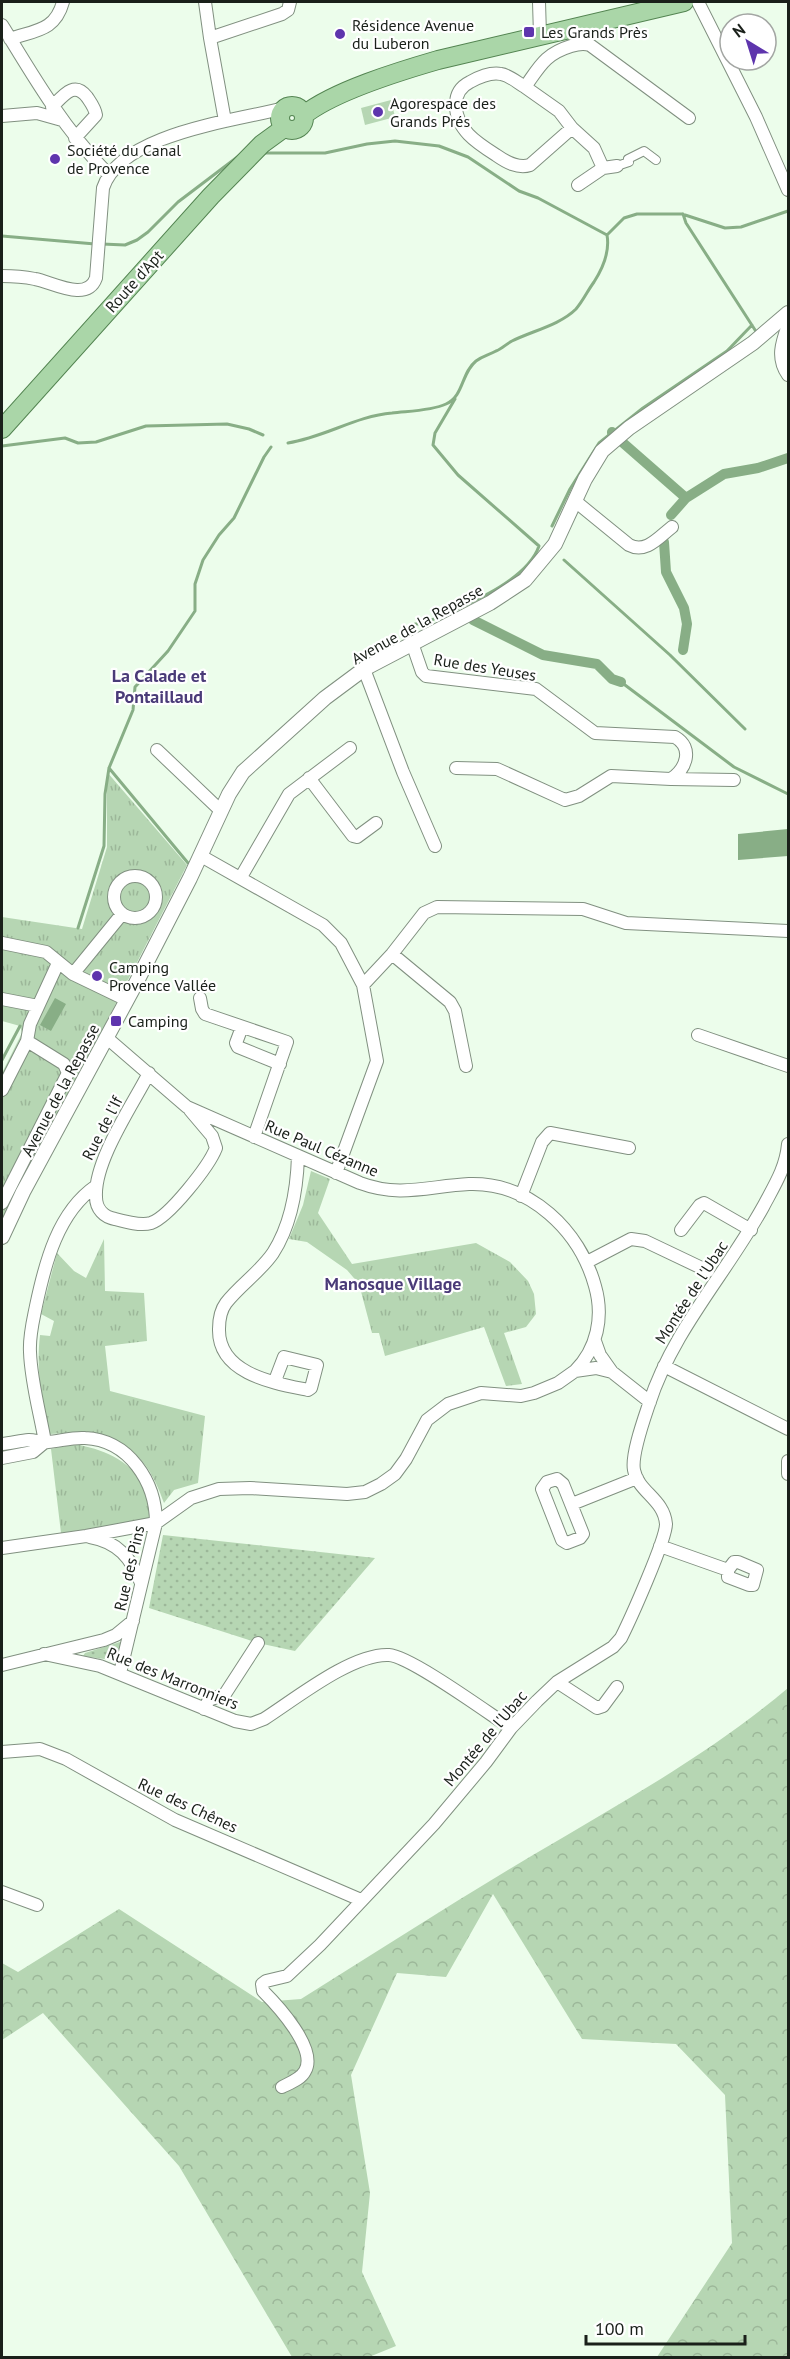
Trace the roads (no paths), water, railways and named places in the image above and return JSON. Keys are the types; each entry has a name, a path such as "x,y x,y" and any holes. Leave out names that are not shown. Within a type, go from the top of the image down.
{"main road":[{"path":"285,120 402,71 431,62 673,3"},
{"name":"Route d'Apt","path":"2,429 165,246 285,120"}],"street":[{"path":"10,39 50,25 58,17 63,2"},
{"path":"205,2 225,121"},
{"path":"210,38 282,14 288,10 290,2"},
{"path":"538,2 546,33 554,51"},
{"path":"698,2 748,101 789,190"},
{"path":"583,43 588,23"},
{"path":"2,25 52,107 75,138 108,174"},
{"path":"525,87 544,60 554,51 583,43 594,48 689,118"},
{"path":"572,128 530,165 524,167 504,160 471,138 462,127 456,112 459,91 467,83 484,75 499,73 525,87 557,109 572,128 594,148 603,168"},
{"path":"52,107 72,90 81,91 90,101 96,115 75,138"},
{"path":"2,116 37,113 62,120"},
{"path":"2,276 35,279 72,290 86,289 94,282 97,270 99,217 103,188 108,174 122,162 148,146 179,133 225,121 285,120"},
{"path":"578,185 603,168 629,162 628,159 644,151 656,160"},
{"name":"Avenue de la Repasse","path":"2,1237 23,1192 127,1000 236,782 255,760 325,698 364,669 490,603 525,580 555,544 590,469 608,445 753,343 789,314"},
{"path":"789,325 781,350 783,367 789,375"},
{"path":"575,501 636,549 648,546 672,527"},
{"name":"Rue des Yeuses","path":"412,643 422,672 426,676 536,689 595,733 677,738 685,749 686,761 679,773 671,779"},
{"path":"364,669 403,772 435,846"},
{"path":"241,877 290,794 350,748"},
{"path":"158,750 221,811"},
{"path":"456,768 497,769 565,800 579,796 611,776 734,780"},
{"path":"309,778 353,836 357,837 376,823"},
{"path":"201,856 323,925 341,943 363,985 378,1061 336,1173"},
{"path":"363,985 424,914 437,907 587,909 626,923 789,931"},
{"path":"73,974 122,914"},
{"path":"2,943 42,950 73,974 127,1000"},
{"path":"392,954 450,1002 455,1011 466,1066"},
{"path":"2,1090 27,1041 30,1024 58,963"},
{"path":"200,998 204,1013 287,1042 254,1137"},
{"path":"2,999 38,1006"},
{"path":"242,1027 238,1047 280,1064"},
{"path":"698,1035 789,1066"},
{"name":"Rue Paul Cézanne","path":"107,1038 187,1107 336,1173 386,1191 402,1192 472,1184 494,1186 521,1196 544,1209 560,1222 573,1238 587,1262 599,1303 595,1341 588,1357 575,1371"},
{"path":"2,1203 68,1073 64,1064 27,1041"},
{"name":"Rue de l'If","path":"149,1073 103,1159 96,1186 98,1208 112,1218 149,1224 168,1213 216,1148 212,1136 187,1107"},
{"path":"521,1196 542,1142 550,1133 629,1148"},
{"name":"Montée de l'Ubac","path":"282,2087 305,2072 307,2056 292,2024 261,1987 266,1981 282,1978 291,1973 434,1824 511,1728 557,1682 619,1642 666,1527 664,1515 658,1503 636,1478 634,1470 634,1460 650,1402 664,1366 693,1316 751,1230 778,1181 788,1159 789,1144"},
{"path":"274,1381 244,1371 228,1357 219,1339 219,1318 227,1302 262,1267 277,1246 292,1204 298,1156"},
{"path":"45,1442 30,1352 32,1330 49,1254 72,1211 96,1186"},
{"path":"681,1230 704,1203 751,1230"},
{"path":"587,1262 634,1239 708,1271"},
{"path":"595,1341 602,1358 612,1372 650,1402"},
{"path":"664,1366 789,1429"},
{"path":"2,1548 156,1523 191,1498 219,1489 250,1488 347,1494 370,1490 395,1473 406,1460 428,1420 448,1404 481,1394 521,1396 534,1394 558,1383 575,1371 596,1368 612,1372"},
{"name":"Rue des Pins","path":"2,1444 31,1440 45,1442 87,1438 106,1443 120,1450 136,1465 150,1485 155,1501 156,1523 120,1673"},
{"name":"Rue des Pins","path":"2,1458 33,1452 45,1442"},
{"path":"789,1461 789,1474"},
{"path":"572,1504 636,1478"},
{"path":"550,1480 559,1480 572,1504 583,1534 580,1538 567,1543 562,1540 542,1491 543,1486 550,1480"},
{"path":"86,1536 104,1540 118,1547 133,1565 141,1583"},
{"path":"660,1546 728,1570"},
{"path":"44,1654 112,1637 134,1620"},
{"path":"204,1709 210,1700 225,1694 258,1643"},
{"path":"75,1647 77,1661"},
{"name":"Rue des Marronniers","path":"2,1665 44,1654 97,1665 235,1721 256,1724 352,1664 372,1657 389,1655 411,1663 511,1728"},
{"path":"557,1682 597,1707 603,1706 617,1687"},
{"name":"Rue des Chênes","path":"2,1752 27,1748 40,1749 66,1759 175,1820 361,1900"},
{"path":"2,1892 37,1905"}],"waterway":[{"path":"262,153 325,153 395,141 439,146 468,157 519,191 538,198 607,235 624,218 637,214 682,214 725,228 741,227 788,211"},
{"path":"102,244 125,245 137,240 178,202 240,155"},
{"path":"683,214 686,223 757,333"},
{"path":"288,443 366,418 446,404 456,396 471,366 476,361 512,341 562,319 576,309 603,265 608,248 607,235"},
{"path":"2,236 95,244"},
{"path":"552,526 570,489 599,443 643,408 727,351 752,325"},
{"path":"415,624 423,624 506,583 532,560 539,546 458,475 433,445 435,433 455,399"},
{"path":"2,446 65,438 78,443 96,442 146,426 227,424 263,435"},
{"path":"622,442 686,498 724,474 758,468 788,458"},
{"path":"78,928 104,846 105,794 109,768 133,710 135,687 168,651 195,611 195,584 203,560 219,535 234,518 271,447"},
{"path":"671,515 686,498"},
{"path":"664,542 666,572 684,608 687,624 683,650"},
{"path":"564,560 670,655 745,729"},
{"path":"473,620 543,655 597,664 612,679 621,682"},
{"path":"621,682 734,767 788,794"},
{"path":"109,768 188,863"},
{"path":"2,1060 20,1026"}],"place":[{"name":"Les Grands Près","path":"529,32"},
{"name":"Résidence Avenue du Luberon","path":"340,34"},
{"name":"Agorespace des Grands Prés","path":"378,112"},
{"name":"Société du Canal de Provence","path":"55,159"},
{"name":"Camping Provence Vallée","path":"97,976"},
{"name":"Camping","path":"116,1021"}],"district":[{"name":"La Calade et Pontaillaud","path":"159,685"},
{"name":"Manosque Village","path":"393,1283"}]}
